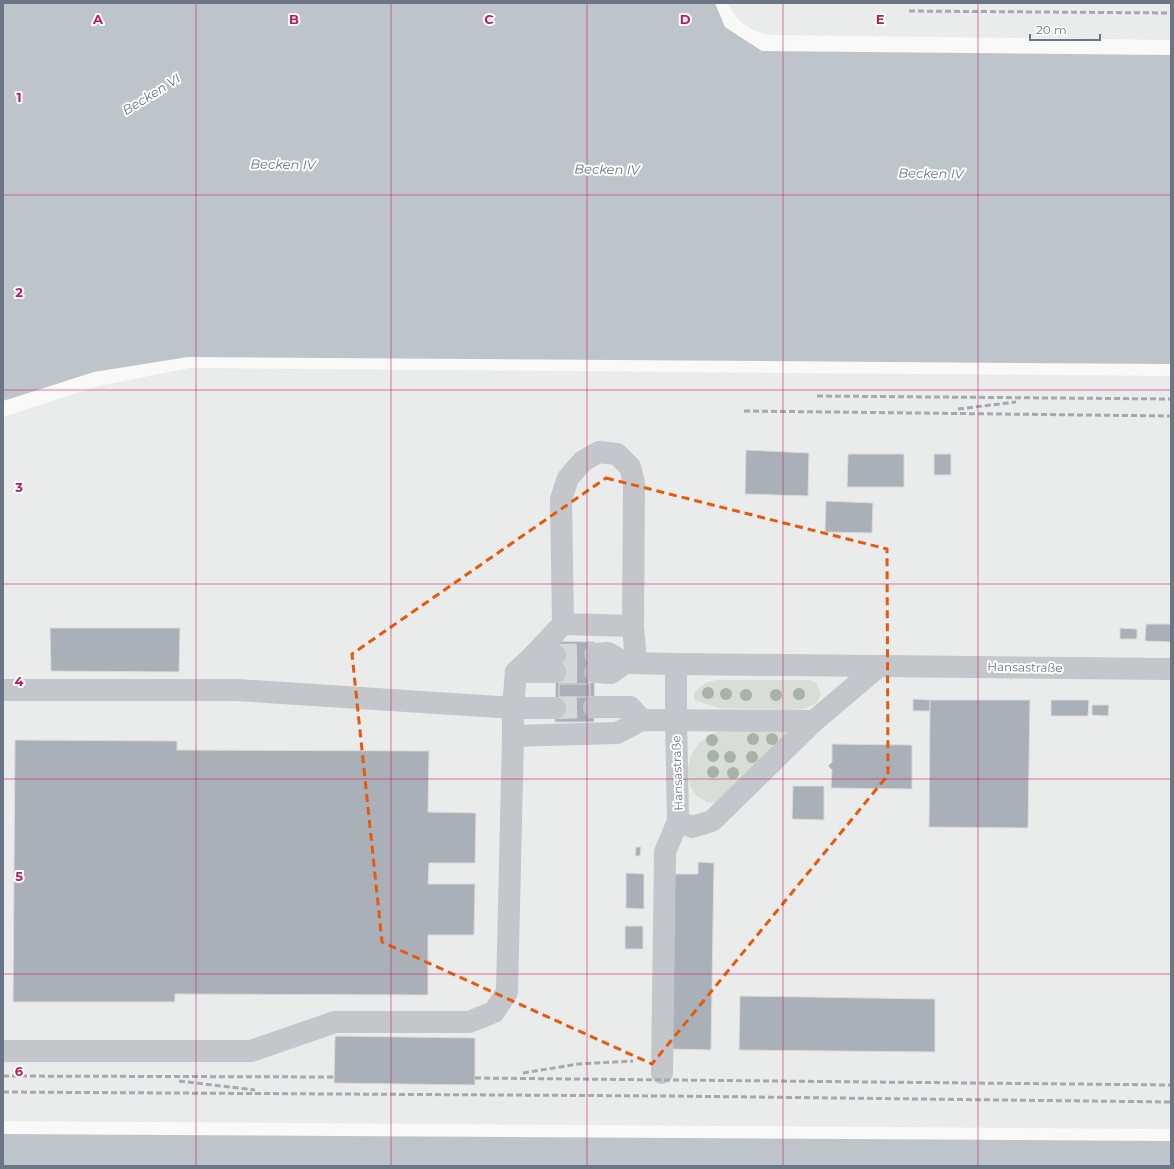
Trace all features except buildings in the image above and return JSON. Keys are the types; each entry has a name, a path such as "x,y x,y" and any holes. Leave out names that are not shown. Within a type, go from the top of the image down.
{"street":[{"path":"3,1051 251,1051 335,1022 469,1022 494,1012 507,992 513,708 516,672 563,624 561,499 568,478 583,461 599,452 617,454 630,467 634,482 633,626 630,663"},
{"path":"563,624 633,626"},
{"path":"516,672 555,663 533,656"},
{"path":"595,663 611,673 630,663 676,664"},
{"name":"Hansastraße","path":"879,666 814,721 712,821 692,827 678,821 676,664 879,666 1171,669"},
{"path":"3,690 237,690 513,708 555,708"},
{"path":"594,707 630,707 642,720"},
{"path":"513,736 617,733 642,720 814,721"},
{"path":"662,1073 665,852 678,821"}],"highlighted area":[{"path":"606,478 887,549 888,775 652,1064 382,942 352,654"}],"shaded area":[{"path":"727,3 1171,3 1171,40 768,35 751,29 738,20"},
{"path":"190,368 1171,376 1171,1129 3,1121 3,417 98,386"},
{"path":"717,680 809,680 816,683 821,693 815,704 808,708 795,710 719,708 694,700 694,693 705,683"},
{"path":"722,730 789,731 716,803 706,801 698,797 689,782 688,774 691,755 698,744"}],"water":[{"path":"3,3 715,3 725,27 762,51 1171,55 1171,364 188,357 94,372 3,401"},
{"path":"3,1134 1171,1141 1171,1166 3,1166"}],"tunnel":[{"path":"555,655 595,654"},
{"path":"555,672 595,672"},
{"path":"555,708 594,707"}],"railway":[{"path":"909,11 1171,13"},
{"path":"817,396 1171,399"},
{"path":"958,409 1016,402"},
{"path":"744,411 1171,416"},
{"path":"523,1073 578,1064 633,1061"},
{"path":"3,1076 334,1077"},
{"path":"475,1078 1171,1085"},
{"path":"179,1081 255,1090"},
{"path":"3,1092 668,1096 1171,1102"}],"water label":[{"name":"Becken VI","path":"151,94"},
{"name":"Becken IV","path":"283,164"},
{"name":"Becken IV","path":"607,169"},
{"name":"Becken IV","path":"931,173"}]}
